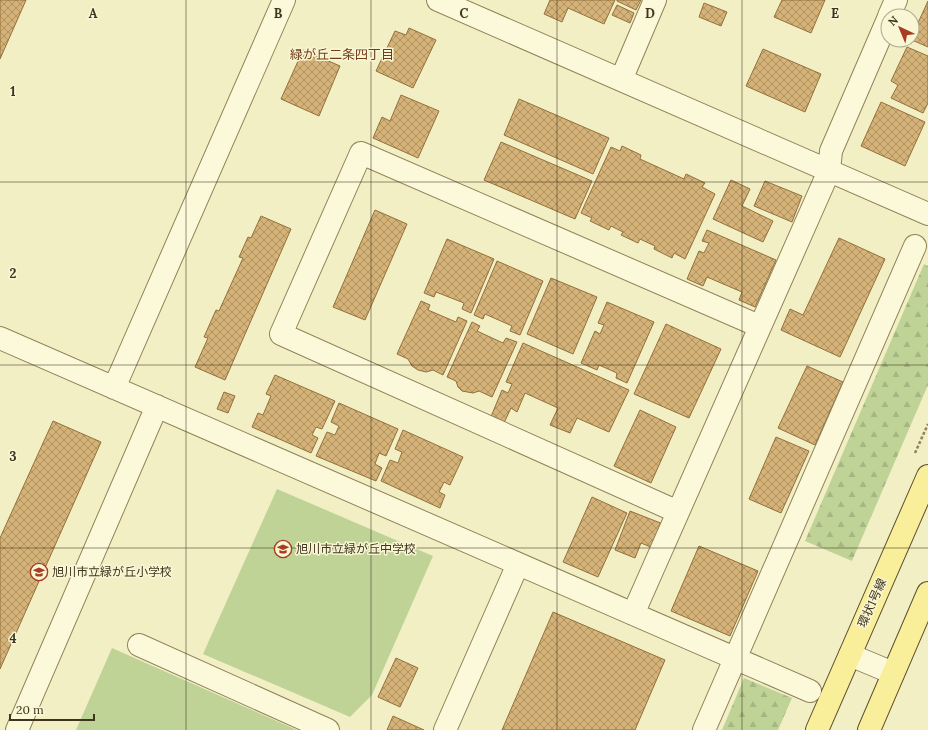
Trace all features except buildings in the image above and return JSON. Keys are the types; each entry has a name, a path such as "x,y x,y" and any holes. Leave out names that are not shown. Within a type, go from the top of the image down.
{"main road":[{"name":"環状1号線","path":"816,730 928,476"},
{"path":"869,730 928,593"}],"street":[{"path":"114,388 284,0"},
{"path":"438,0 928,214"},
{"path":"621,80 655,0"},
{"path":"633,614 829,171 831,151 880,38"},
{"path":"678,512 281,334 361,153 760,326"},
{"path":"704,730 915,246"},
{"path":"0,338 810,691"},
{"path":"17,730 157,406"},
{"path":"445,730 518,564"},
{"path":"139,645 328,730"},
{"path":"850,655 893,673"}],"green space":[{"path":"924,264 928,266 928,385 852,561 805,541"},
{"path":"277,489 433,556 372,695 350,717 203,654"},
{"path":"112,648 297,730 76,730"},
{"path":"744,678 792,698 778,730 722,730"}],"place":[{"name":"旭川市立緑が丘中学校","path":"283,549"},
{"name":"旭川市立緑が丘小学校","path":"39,572"}],"district":[{"name":"緑が丘二条四丁目","path":"342,54"}]}
